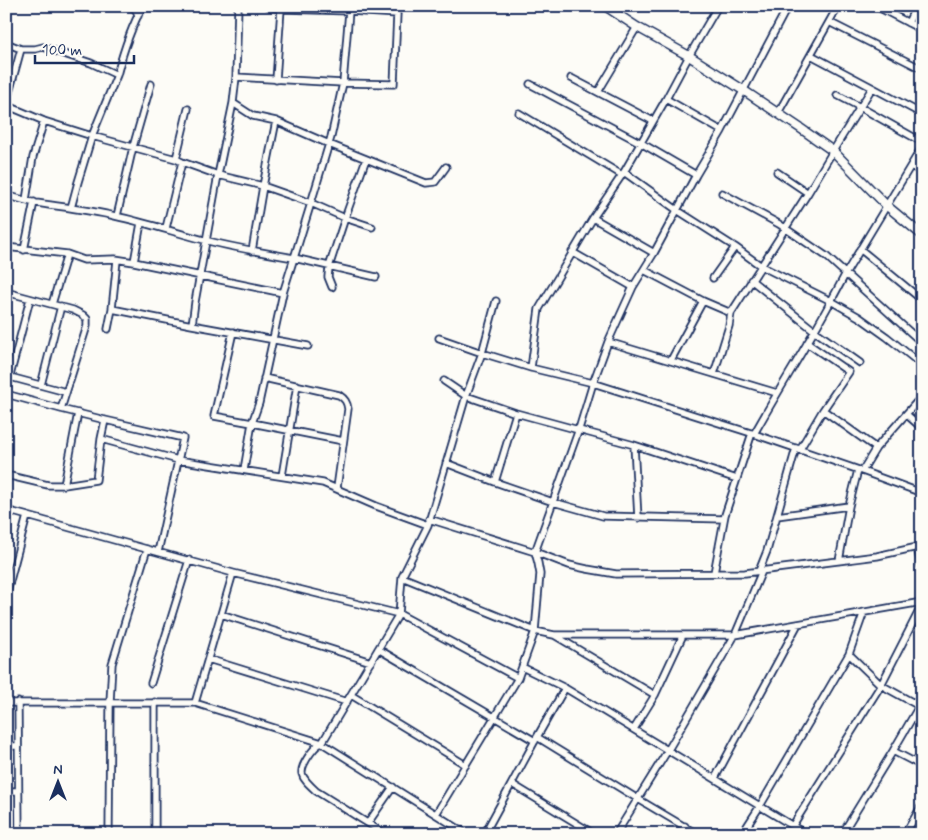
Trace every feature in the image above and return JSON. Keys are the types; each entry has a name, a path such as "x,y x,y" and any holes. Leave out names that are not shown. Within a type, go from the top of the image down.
{"street":[{"path":"128,6 136,9 138,16"},
{"path":"71,208 92,136 143,6"},
{"path":"192,325 218,175 233,103 236,77 238,6"},
{"path":"236,77 394,84 397,14 281,9 268,6"},
{"path":"605,6 743,90 833,151 887,206 922,235"},
{"path":"531,368 539,309 593,218 623,174 717,8 708,6"},
{"path":"436,814 518,678 535,631 540,574 535,552 579,429 592,383 608,342 633,287 722,131 788,6"},
{"path":"778,113 838,6"},
{"path":"876,6 922,30"},
{"path":"908,23 916,6"},
{"path":"276,80 281,9"},
{"path":"244,470 252,423 259,403 283,293 329,144 343,83 349,11"},
{"path":"830,22 922,69"},
{"path":"598,92 637,27"},
{"path":"6,43 21,50 43,47 91,63 117,75"},
{"path":"21,50 6,104 44,121 179,161 218,175 263,186 372,228"},
{"path":"811,55 922,114"},
{"path":"571,78 653,121"},
{"path":"116,216 151,84"},
{"path":"530,84 641,143 696,175"},
{"path":"714,374 729,326 731,313 808,193 872,88"},
{"path":"837,95 860,106 922,142"},
{"path":"666,99 722,131"},
{"path":"233,103 253,116 276,121 426,183 436,182 446,167"},
{"path":"166,228 188,109"},
{"path":"519,113 623,174 761,266 831,301 887,336 922,365"},
{"path":"26,200 33,157 44,121"},
{"path":"252,251 276,121"},
{"path":"714,573 724,520 753,433 922,147"},
{"path":"332,287 328,277 329,267 366,159"},
{"path":"911,166 922,172"},
{"path":"777,172 808,193"},
{"path":"722,193 779,224 826,256 922,342"},
{"path":"6,195 34,202 116,216 252,251 294,258 376,277"},
{"path":"24,250 34,202"},
{"path":"593,218 654,253"},
{"path":"134,262 141,223"},
{"path":"713,278 735,247"},
{"path":"6,248 67,254 84,260 134,262 283,293"},
{"path":"860,249 922,300"},
{"path":"572,252 633,287"},
{"path":"52,304 67,254"},
{"path":"108,328 117,260"},
{"path":"644,270 731,313"},
{"path":"751,280 815,331 860,363"},
{"path":"6,292 74,310 87,319 87,326 61,409"},
{"path":"30,299 6,393 61,409 182,438 158,552"},
{"path":"385,834 316,791 307,782 302,773 302,766 317,745 322,743 400,614 402,577 429,522 466,396 482,353 496,301"},
{"path":"671,360 704,301"},
{"path":"41,385 61,306"},
{"path":"112,309 308,346"},
{"path":"233,332 214,416 343,441"},
{"path":"439,338 531,368 592,383 753,433 922,493"},
{"path":"608,342 777,393"},
{"path":"616,834 668,750 735,635 767,551 798,448 849,372 807,343"},
{"path":"10,377 66,392"},
{"path":"264,378 345,398 348,409 337,488"},
{"path":"444,381 466,396 516,413 634,445 737,478"},
{"path":"282,476 297,385"},
{"path":"840,561 850,506 860,470 876,448 922,396"},
{"path":"823,410 876,448"},
{"path":"64,486 78,413"},
{"path":"495,482 516,413"},
{"path":"906,414 922,428"},
{"path":"6,476 48,485 64,486 96,480 105,420"},
{"path":"102,439 178,460 323,483 376,506 535,552 569,565 616,574 745,573 877,556 919,546 922,570"},
{"path":"634,445 638,518"},
{"path":"446,463 553,502 603,516 724,520"},
{"path":"777,516 850,506"},
{"path":"6,510 233,573 400,614 518,678"},
{"path":"6,596 27,516"},
{"path":"109,834 112,664 148,549"},
{"path":"151,683 189,560"},
{"path":"195,703 233,573"},
{"path":"402,577 535,631 554,635 735,635 864,612 922,604"},
{"path":"793,826 881,685 922,604"},
{"path":"742,834 848,654 864,612"},
{"path":"221,614 370,662"},
{"path":"715,778 798,624"},
{"path":"554,635 655,695"},
{"path":"634,729 655,695 683,635"},
{"path":"378,649 697,834"},
{"path":"842,834 921,705 881,685 848,654"},
{"path":"208,658 347,702"},
{"path":"522,667 565,688 806,834"},
{"path":"484,834 565,688"},
{"path":"350,695 466,765"},
{"path":"18,702 19,834"},
{"path":"154,702 155,834"},
{"path":"6,703 195,703 322,743 467,834"},
{"path":"6,746 18,746"},
{"path":"893,751 922,766"},
{"path":"512,784 594,834"},
{"path":"368,823 393,787"},
{"path":"6,792 18,791"},
{"path":"905,834 919,816 922,804"},
{"path":"680,834 684,826"}]}
